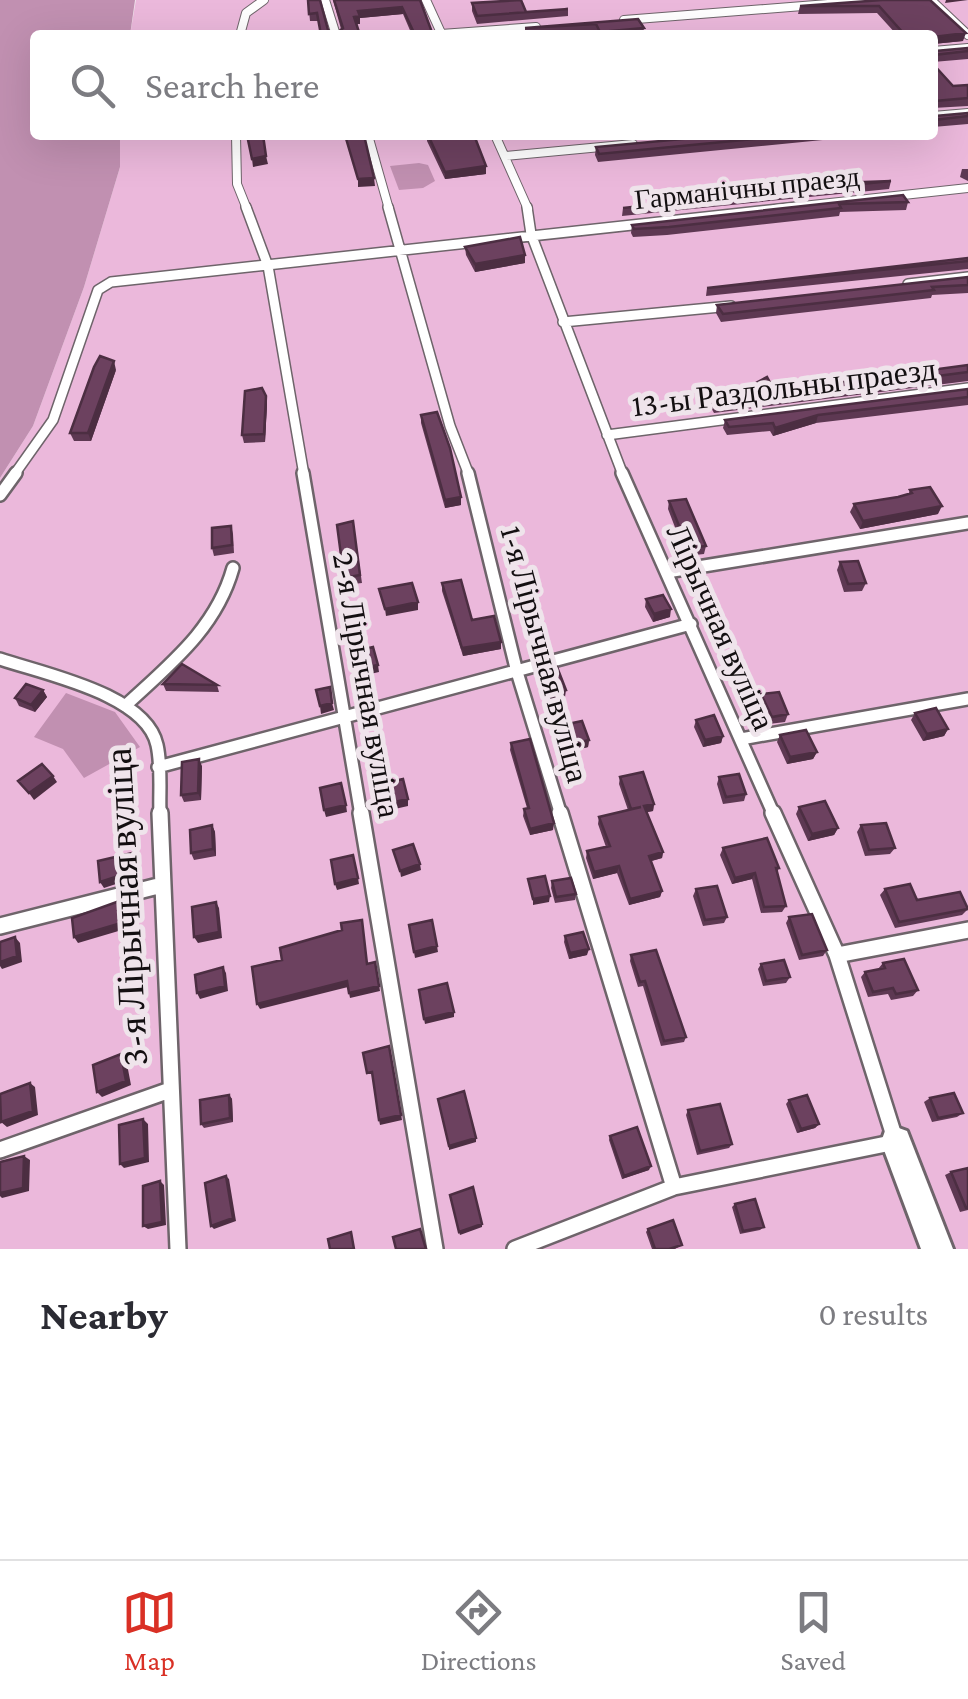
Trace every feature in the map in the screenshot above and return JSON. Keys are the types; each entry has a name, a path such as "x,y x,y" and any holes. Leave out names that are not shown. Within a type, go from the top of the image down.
{"street":[{"path":"896,1142 936,1249"}],"lane":[{"path":"240,30 241,19 249,7 264,0"},
{"path":"325,0 334,30"},
{"path":"426,0 440,30"},
{"path":"620,20 879,0"},
{"path":"931,0 968,35"},
{"path":"497,30 541,26"},
{"path":"938,51 968,48"},
{"path":"938,116 968,113"},
{"name":"2-я Лірычная вуліца","path":"236,140 237,184 268,266 434,1249"},
{"name":"1-я Лірычная вуліца","path":"369,140 450,426 472,484 517,672 674,1187"},
{"name":"Лірычная вуліца","path":"497,140 527,205 531,234 630,494 837,955 896,1142"},
{"path":"506,156 654,142"},
{"name":"Гарманічны праезд","path":"0,495 52,420 98,290 112,282 968,188"},
{"path":"892,286 968,277"},
{"path":"563,322 741,305"},
{"name":"13-ы Раздольны праезд","path":"607,434 968,388"},
{"path":"668,572 968,523"},
{"path":"125,706 211,622 229,590 233,568"},
{"path":"158,767 691,624"},
{"name":"3-я Лірычная вуліца","path":"0,658 100,692 139,714 157,743 178,1249"},
{"path":"741,739 968,699"},
{"path":"0,926 162,886"},
{"path":"837,955 968,930"},
{"path":"0,1150 170,1090"},
{"path":"515,1249 674,1187 896,1142"}],"shaded area":[{"path":"0,0 135,0 131,30 30,30 30,140 120,140 120,167 84,287 33,426 0,478"},
{"path":"136,0 968,0 968,1249 0,1249 0,478 33,426 84,287 120,167 120,140 938,140 938,30 131,30"},
{"path":"428,165 435,181 423,188 399,190 390,166"},
{"path":"66,693 115,712 140,747 84,778 63,749 34,737"}],"building":[{"path":"308,0 320,0 328,30 320,30 317,13 309,14"},
{"path":"334,0 420,0 431,30 413,30 402,7 358,11 360,16 354,17 358,30 341,30"},
{"path":"521,0 526,12 568,9 477,16 472,3"},
{"path":"930,0 966,33 938,36 938,30 901,30 879,6 800,6"},
{"path":"638,19 644,28 599,30 596,24 525,28"},
{"path":"968,48 938,54 938,51"},
{"path":"938,70 953,86 968,85 968,98 938,101"},
{"path":"938,116 968,116 938,119"},
{"path":"248,140 264,140 266,156 252,159"},
{"path":"346,140 365,140 374,178 358,179"},
{"path":"430,140 476,140 486,166 445,172"},
{"path":"671,140 744,140 599,154 596,147"},
{"path":"891,181 623,208 813,187 812,184"},
{"path":"903,195 908,202 839,204 841,208 669,227 634,229 632,225"},
{"path":"520,237 525,255 475,264 465,247"},
{"path":"968,258 968,261 707,288"},
{"path":"968,277 968,285 723,314 717,305"},
{"path":"100,356 114,361 88,433 70,433 94,367"},
{"path":"968,365 968,372 716,405 710,394 729,391 732,397 758,392 754,384 767,377 774,390"},
{"path":"262,388 266,396 264,434 242,435 245,391"},
{"path":"968,389 968,397 818,415 775,428 773,423 729,427 725,420"},
{"path":"437,412 461,497 445,500 421,415"},
{"path":"930,487 942,506 863,521 854,504 898,497 912,493 910,490"},
{"path":"686,499 706,546 688,548 669,501"},
{"path":"353,521 360,575 344,578 337,525"},
{"path":"231,526 232,545 212,548 212,528"},
{"path":"858,561 866,583 848,584 840,562"},
{"path":"461,580 472,620 494,616 501,642 462,648 442,583"},
{"path":"412,583 418,602 385,609 379,589"},
{"path":"663,595 671,609 654,614 646,599"},
{"path":"373,647 378,665 356,669 352,652"},
{"path":"182,664 217,685 163,684"},
{"path":"557,667 566,690 548,694 540,671"},
{"path":"26,684 43,690 31,705 15,698"},
{"path":"330,687 332,703 320,706 316,690"},
{"path":"779,692 788,714 772,717 761,694"},
{"path":"936,708 948,729 927,734 915,713"},
{"path":"714,715 723,736 705,740 696,720"},
{"path":"582,721 589,740 560,747 554,727"},
{"path":"806,730 817,752 790,757 780,735"},
{"path":"530,739 554,823 530,829 524,809 529,808 511,743"},
{"path":"199,759 198,793 181,795 182,762"},
{"path":"42,764 53,776 29,793 18,781"},
{"path":"643,772 654,804 644,806 663,852 649,856 662,891 630,899 619,866 594,872 587,851 610,846 599,817 641,807 631,809 620,777"},
{"path":"739,774 746,794 726,797 719,777"},
{"path":"403,779 408,799 385,804 380,784"},
{"path":"341,783 346,805 324,810 320,788"},
{"path":"825,801 838,828 812,834 799,807"},
{"path":"886,823 895,848 869,850 861,825"},
{"path":"212,825 213,849 191,853 190,830"},
{"path":"767,838 779,868 786,906 764,907 755,873 735,878 723,848"},
{"path":"413,844 420,864 400,871 393,850"},
{"path":"132,853 134,871 100,882 98,861"},
{"path":"353,855 358,878 335,884 331,860"},
{"path":"545,876 550,896 533,899 528,879"},
{"path":"571,878 576,894 556,897 552,881"},
{"path":"910,884 917,900 960,892 968,909 899,922 885,889"},
{"path":"717,886 727,917 705,920 696,889"},
{"path":"125,899 128,921 74,937 72,918"},
{"path":"216,902 219,932 194,937 192,907"},
{"path":"812,914 827,950 802,955 789,917"},
{"path":"362,920 367,964 375,962 379,986 349,993 347,981 257,1004 252,967 282,960 280,948 342,930 341,923"},
{"path":"432,920 437,946 414,952 409,925"},
{"path":"583,932 589,949 570,953 565,936"},
{"path":"15,937 17,956 0,962 0,942"},
{"path":"656,950 686,1037 664,1041 645,981 640,982 631,955"},
{"path":"904,959 918,990 896,994 893,988 873,992 865,972"},
{"path":"784,960 790,977 766,981 761,964"},
{"path":"223,967 225,986 197,993 195,975"},
{"path":"447,983 454,1012 424,1019 419,990"},
{"path":"389,1046 401,1115 379,1120 372,1072 367,1073 363,1053"},
{"path":"121,1054 126,1081 97,1092 93,1065"},
{"path":"30,1083 33,1111 1,1122 0,1094"},
{"path":"464,1091 476,1138 449,1146 438,1099"},
{"path":"954,1093 963,1113 938,1118 930,1098"},
{"path":"229,1095 230,1118 201,1124 200,1100"},
{"path":"807,1095 819,1124 801,1129 789,1100"},
{"path":"720,1104 732,1144 700,1151 688,1110"},
{"path":"143,1119 145,1158 120,1164 119,1125"},
{"path":"637,1127 651,1166 624,1176 610,1136"},
{"path":"24,1156 23,1188 0,1193 0,1162"},
{"path":"968,1168 968,1208 966,1208 951,1172"},
{"path":"226,1176 233,1218 211,1226 205,1183"},
{"path":"160,1181 162,1222 143,1226 143,1186"},
{"path":"473,1187 482,1224 459,1232 450,1195"},
{"path":"755,1199 764,1227 743,1231 735,1204"},
{"path":"673,1220 682,1245 655,1249 648,1229"},
{"path":"420,1229 426,1249 396,1249 393,1237"},
{"path":"351,1232 354,1249 330,1249 328,1239"}]}
